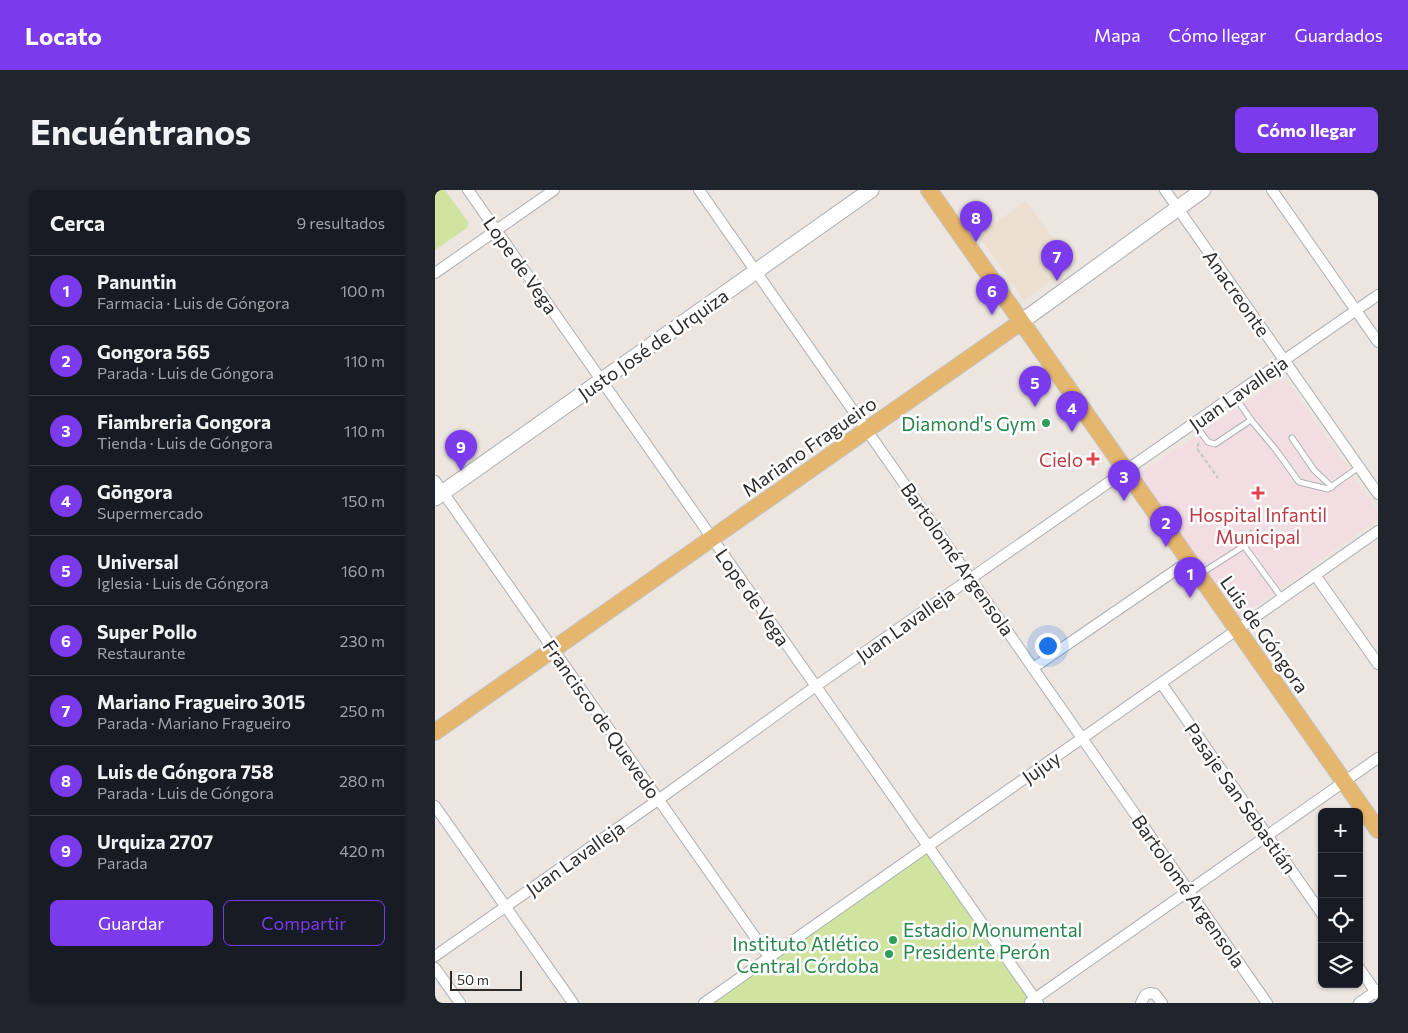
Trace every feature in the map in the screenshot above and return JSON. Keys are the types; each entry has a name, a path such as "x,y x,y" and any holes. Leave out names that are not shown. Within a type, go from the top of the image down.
{"main road":[{"name":"Luis de Góngora","path":"929,190 1378,830"},
{"name":"Mariano Fragueiro","path":"435,732 1021,322"}],"street":[{"name":"Lope de Vega","path":"468,190 928,846 1034,1002"},
{"path":"435,273 554,190"},
{"name":"Bartolomé Argensola","path":"699,190 1267,1003"},
{"name":"Justo José de Urquiza","path":"438,490 601,380 871,190"},
{"name":"Anacreonte","path":"1165,190 1378,494"},
{"name":"Mariano Fragueiro","path":"1021,322 1203,190"},
{"path":"1272,190 1378,342"},
{"name":"Juan Lavalleja","path":"435,956 658,800 816,686 1378,295"},
{"name":"Francisco de Quevedo","path":"438,490 553,649 769,957"},
{"name":"Jujuy","path":"704,1003 1378,531"},
{"path":"1033,668 1189,561"},
{"path":"1315,575 1378,664"},
{"name":"Pasaje San Sebastián","path":"1161,683 1318,908"},
{"path":"1034,1002 1378,758"},
{"path":"435,806 573,1003"},
{"path":"435,968 460,1003"},
{"path":"1359,1003 1377,992 1363,973"},
{"path":"1141,1003 1145,995 1150,993 1155,994 1162,1003"}],"lane":[{"path":"1234,395 1299,482 1325,489 1332,487 1359,467"},
{"path":"1194,423 1211,444 1215,444 1251,420"},
{"path":"1292,438 1314,470 1332,487"},
{"path":"1199,575 1244,546 1282,598"}],"path":[{"path":"1205,438 1198,444 1197,450 1218,478"},
{"path":"1244,546 1240,542 1240,538 1252,530"}],"shaded area":[{"path":"1026,201 1072,265 1024,300 978,235"},
{"name":"Hospital Infantil Municipal","path":"1284,377 1378,512 1378,519 1238,618 1139,474"}],"green space":[{"path":"435,190 445,190 468,222 467,228 435,250"},
{"name":"Estadio Monumental Presidente Perón","path":"928,846 1035,999 1030,1003 705,1003"}],"place":[{"name":"Luis de Góngora 758","path":"976,242"},
{"name":"Mariano Fragueiro 3015","path":"1057,281"},
{"name":"Super Pollo","path":"992,315"},
{"name":"Universal","path":"1035,407"},
{"name":"Diamond's Gym","path":"1046,423"},
{"name":"Gōngora","path":"1072,432"},
{"name":"Cielo","path":"1093,459"},
{"name":"Urquiza 2707","path":"461,471"},
{"name":"Hospital Infantil Municipal","path":"1258,493"},
{"name":"Fiambreria Gongora","path":"1124,501"},
{"name":"Gongora 565","path":"1166,547"},
{"name":"Panuntin","path":"1190,598"},
{"name":"Estadio Monumental Presidente Perón","path":"893,940"},
{"name":"Instituto Atlético Central Córdoba","path":"889,954"}]}
